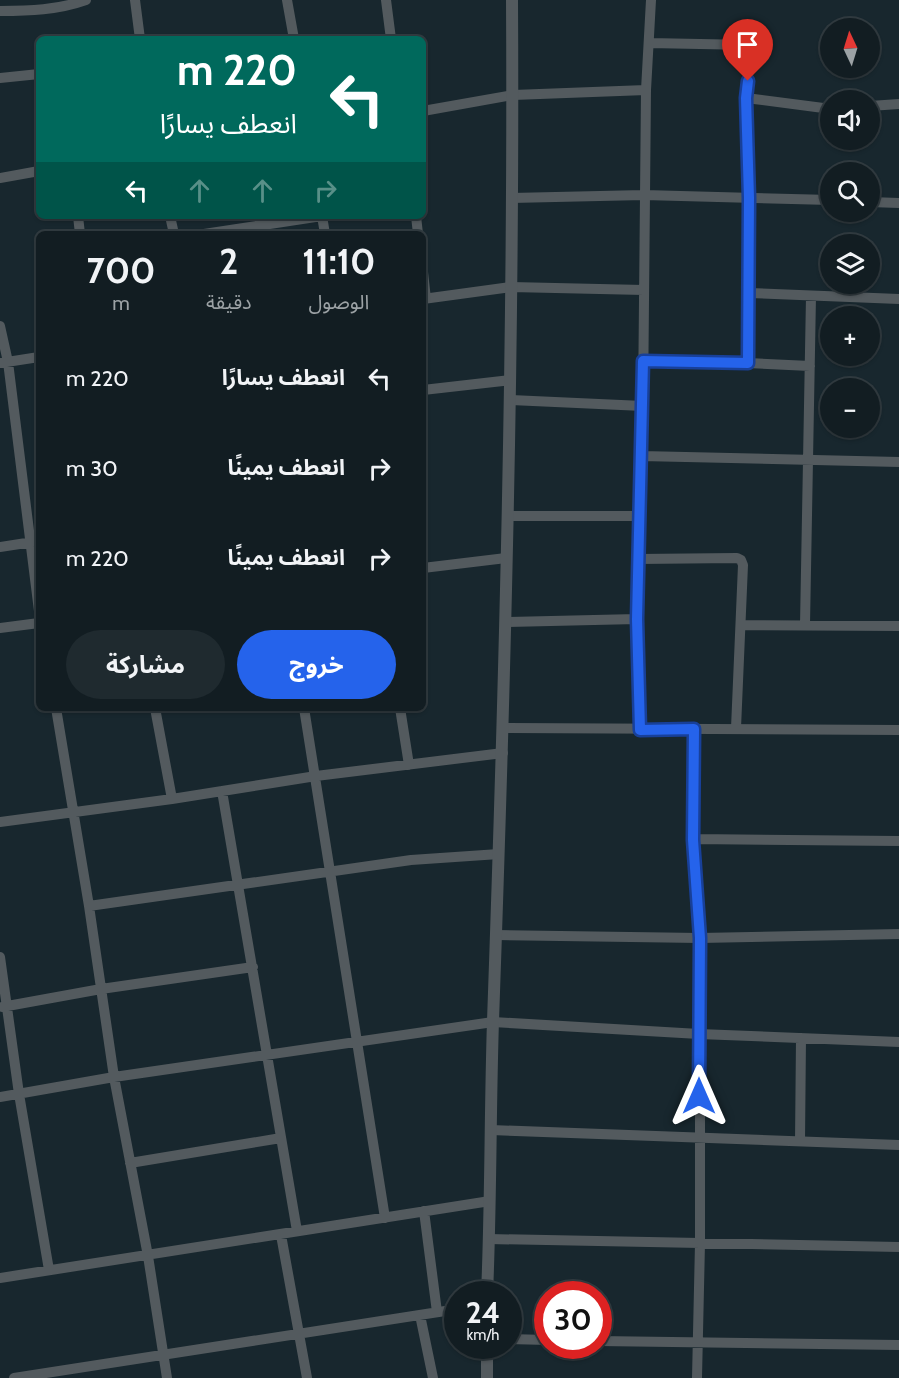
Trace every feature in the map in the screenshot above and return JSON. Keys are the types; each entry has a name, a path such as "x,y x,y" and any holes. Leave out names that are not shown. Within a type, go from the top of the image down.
{"street":[{"path":"0,11 69,6 86,0"},
{"path":"135,0 140,36"},
{"path":"287,0 293,36"},
{"path":"386,0 392,36"},
{"path":"487,1281 511,400 512,0"},
{"path":"640,730 637,619 643,406 646,90 651,0"},
{"path":"650,43 751,45 746,98 749,198 748,363"},
{"path":"0,78 36,74"},
{"path":"426,110 513,95 646,90"},
{"path":"746,98 820,108"},
{"path":"880,105 899,104"},
{"path":"0,178 36,172"},
{"path":"511,198 644,195 820,200"},
{"path":"880,202 899,202"},
{"path":"224,231 302,219"},
{"path":"426,299 511,287 644,290"},
{"path":"749,293 899,299"},
{"path":"805,625 811,296"},
{"path":"0,326 4,363 34,542 36,570"},
{"path":"4,363 36,358"},
{"path":"643,361 810,366"},
{"path":"426,390 511,380"},
{"path":"511,400 643,406"},
{"path":"641,456 899,462"},
{"path":"507,516 639,516"},
{"path":"0,547 34,542"},
{"path":"426,568 506,558"},
{"path":"639,559 737,558 741,560 743,565 742,625 736,728"},
{"path":"505,622 637,619"},
{"path":"0,628 36,623"},
{"path":"742,625 899,626"},
{"path":"57,711 89,906 114,1077 148,1256 167,1378"},
{"path":"156,711 172,799"},
{"path":"305,711 385,1218"},
{"path":"400,711 409,765"},
{"path":"504,728 899,730"},
{"path":"694,729 693,840 700,938 700,1243 697,1378"},
{"path":"0,822 172,799 316,776 503,753"},
{"path":"222,791 297,1231"},
{"path":"693,840 899,841"},
{"path":"89,906 411,860 499,854"},
{"path":"497,935 700,938 899,934"},
{"path":"0,957 3,1007 49,1270"},
{"path":"3,1007 101,988 253,967"},
{"path":"0,1097 114,1077 493,1022 699,1034 899,1042"},
{"path":"800,1141 801,1038"},
{"path":"491,1130 899,1145"},
{"path":"130,1163 281,1138"},
{"path":"0,1278 490,1201"},
{"path":"424,1211 438,1312"},
{"path":"281,1235 307,1378"},
{"path":"489,1239 899,1247"},
{"path":"14,1378 444,1311"},
{"path":"420,1315 433,1378"},
{"path":"612,1341 899,1345"},
{"path":"487,1359 487,1378"}],"route":[{"path":"699,1096 700,938 693,840 694,729 640,730 637,619 643,361 748,363 749,198 746,98 748,81"}]}
